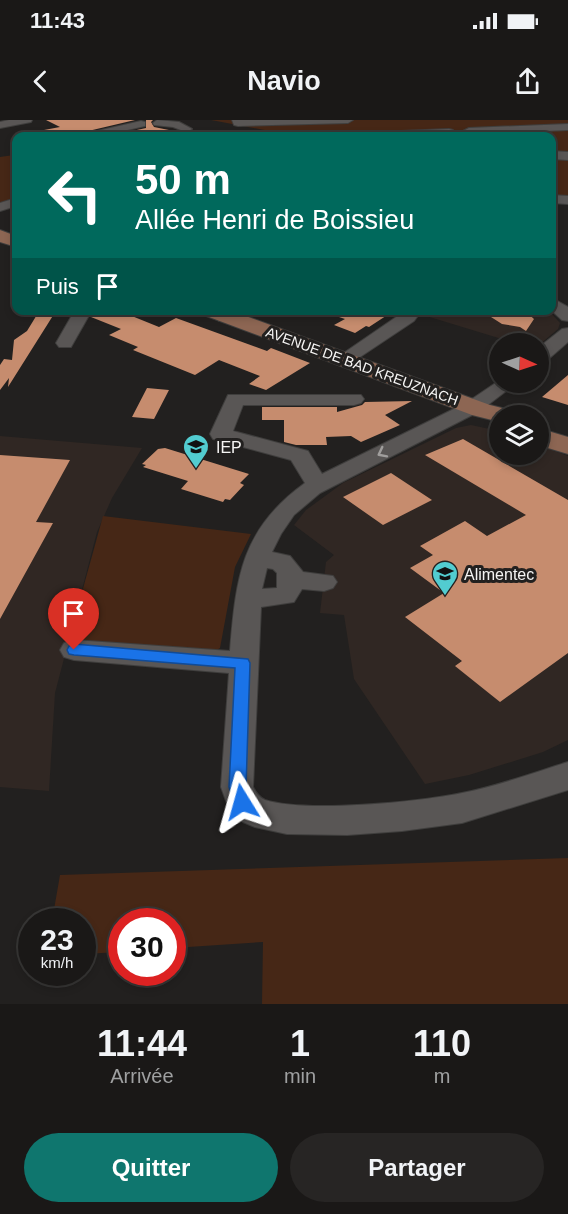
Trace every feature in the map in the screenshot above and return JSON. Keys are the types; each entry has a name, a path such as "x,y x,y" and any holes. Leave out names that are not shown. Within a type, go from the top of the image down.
{"main road":[{"name":"AVENUE DE BAD KREUZNACH","path":"230,315 489,413"},
{"path":"549,430 568,436"},
{"path":"549,440 568,446"}],"street":[{"path":"222,120 254,123 348,120"},
{"path":"446,120 460,132"},
{"path":"520,120 534,128"},
{"path":"0,124 29,122"},
{"path":"103,132 142,122 175,124 186,129"},
{"path":"254,123 270,132"},
{"path":"476,132 549,125 568,128"},
{"path":"549,125 564,137"},
{"path":"556,306 568,316"},
{"path":"64,343 81,315"},
{"path":"344,359 408,317"},
{"path":"549,349 568,333"},
{"path":"437,394 443,413 443,422"},
{"path":"319,485 305,468 300,456 221,434 235,399 354,399"},
{"path":"489,413 443,422 319,485 285,510 270,532 257,558 248,599 237,787 242,802 255,812 286,819 347,820 395,817 462,808 568,776"},
{"path":"248,599 285,596 290,587 290,571 281,562 257,558"},
{"path":"290,580 324,582"},
{"path":"74,650 243,663"}],"shaded area":[{"path":"211,120 568,120 568,197 556,196 556,132 275,132"},
{"path":"12,155 12,198 0,203 0,157"},
{"path":"423,315 553,315 560,323 558,329 549,337 549,333 489,333 489,335"},
{"name":"Alimentec","path":"471,425 489,429 489,465 549,465 549,449 568,456 568,740 543,752 469,775 425,784 354,679 344,615 320,613 326,562 334,555 294,525 306,510 343,483 456,428"},
{"path":"0,436 142,448 112,498 97,532 55,693 49,791 0,787"},
{"path":"103,516 251,534 235,567 220,648 207,656 68,643"},
{"path":"568,858 568,1004 262,1004 263,942 186,947 186,908 108,908 108,953 96,953 96,908 54,908 60,875"}],"building":[{"path":"46,120 135,120 84,132 44,132 44,130 60,127"},
{"path":"146,120 153,120 151,122 154,127 179,132 128,132 146,128"},
{"path":"37,315 53,315 8,387 9,378 0,390 0,365 4,359 12,360 14,340 27,331"},
{"path":"92,315 129,315 159,327 176,318 267,351 271,348 310,363 266,390 249,384 260,376 219,360 195,375 133,350 138,347 109,335 121,329 91,317"},
{"path":"333,315 387,315 355,333 334,325 345,319"},
{"path":"488,315 530,315 534,319 526,331 520,327 502,324"},
{"path":"568,375 568,405 542,397"},
{"path":"147,388 169,390 154,419 132,417"},
{"path":"412,401 385,415 400,425 361,442 351,436 326,437 327,445 296,445 284,442 284,420 262,420 262,407 337,407 337,412 362,405 365,402"},
{"path":"463,439 489,454 489,465 508,465 568,500 568,653 500,702 455,666 462,661 405,617 444,593 410,568 433,555 420,546 465,521 487,536 526,515 425,455"},
{"name":"IEP","path":"165,448 249,474 240,483 244,485 230,500 225,499 223,502 181,489 188,481 143,467 146,465 142,464 158,449"},
{"path":"0,455 70,460 36,522 53,523 0,619"},
{"path":"391,473 432,500 383,525 343,497"}],"place":[{"name":"IEP","path":"196,470"},
{"name":"Alimentec","path":"445,597"}],"route":[{"path":"74,650 243,663 237,787 242,802"}]}
